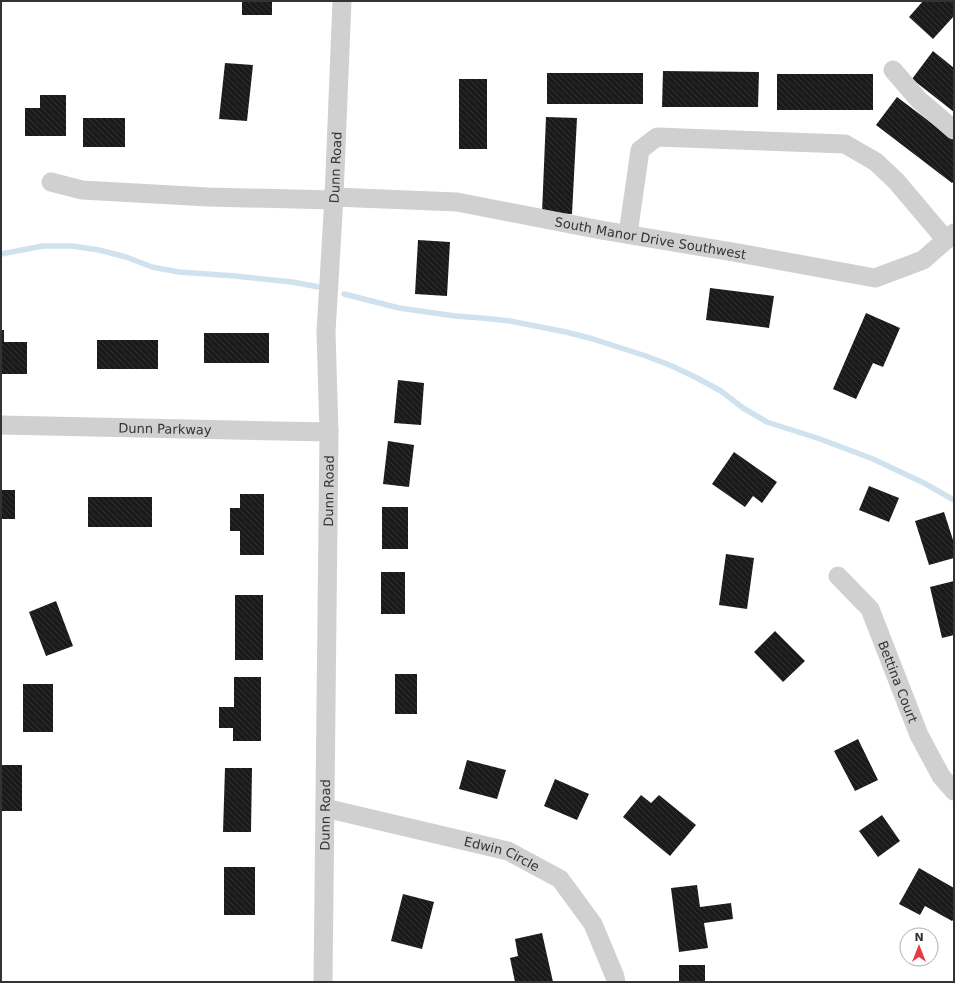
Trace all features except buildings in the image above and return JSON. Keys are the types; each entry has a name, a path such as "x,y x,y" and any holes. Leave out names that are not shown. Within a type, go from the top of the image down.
{"street":[{"name":"Dunn Road","path":"323,982 329,432 326,332 334,198 342,1"},
{"path":"894,70 919,100 954,130"},
{"path":"628,234 640,150 657,137 845,144 876,162 950,236"},
{"name":"South Manor Drive Southwest","path":"51,182 82,190 208,197 334,198 457,202 875,278 923,260 950,236"},
{"name":"Dunn Parkway","path":"1,425 329,432"},
{"name":"Bettina Court","path":"838,576 870,609 919,735 941,776 954,791"},
{"name":"Edwin Circle","path":"325,808 508,851 560,879 592,924 616,982"}],"waterway":[{"path":"1,254 43,246 72,246 99,250 126,257 152,267 179,272 292,282 319,287"},
{"path":"344,294 399,308 455,316 510,321 566,332 646,356 672,366 721,391 743,408 767,422 820,439 873,459 924,483 954,500"}]}
